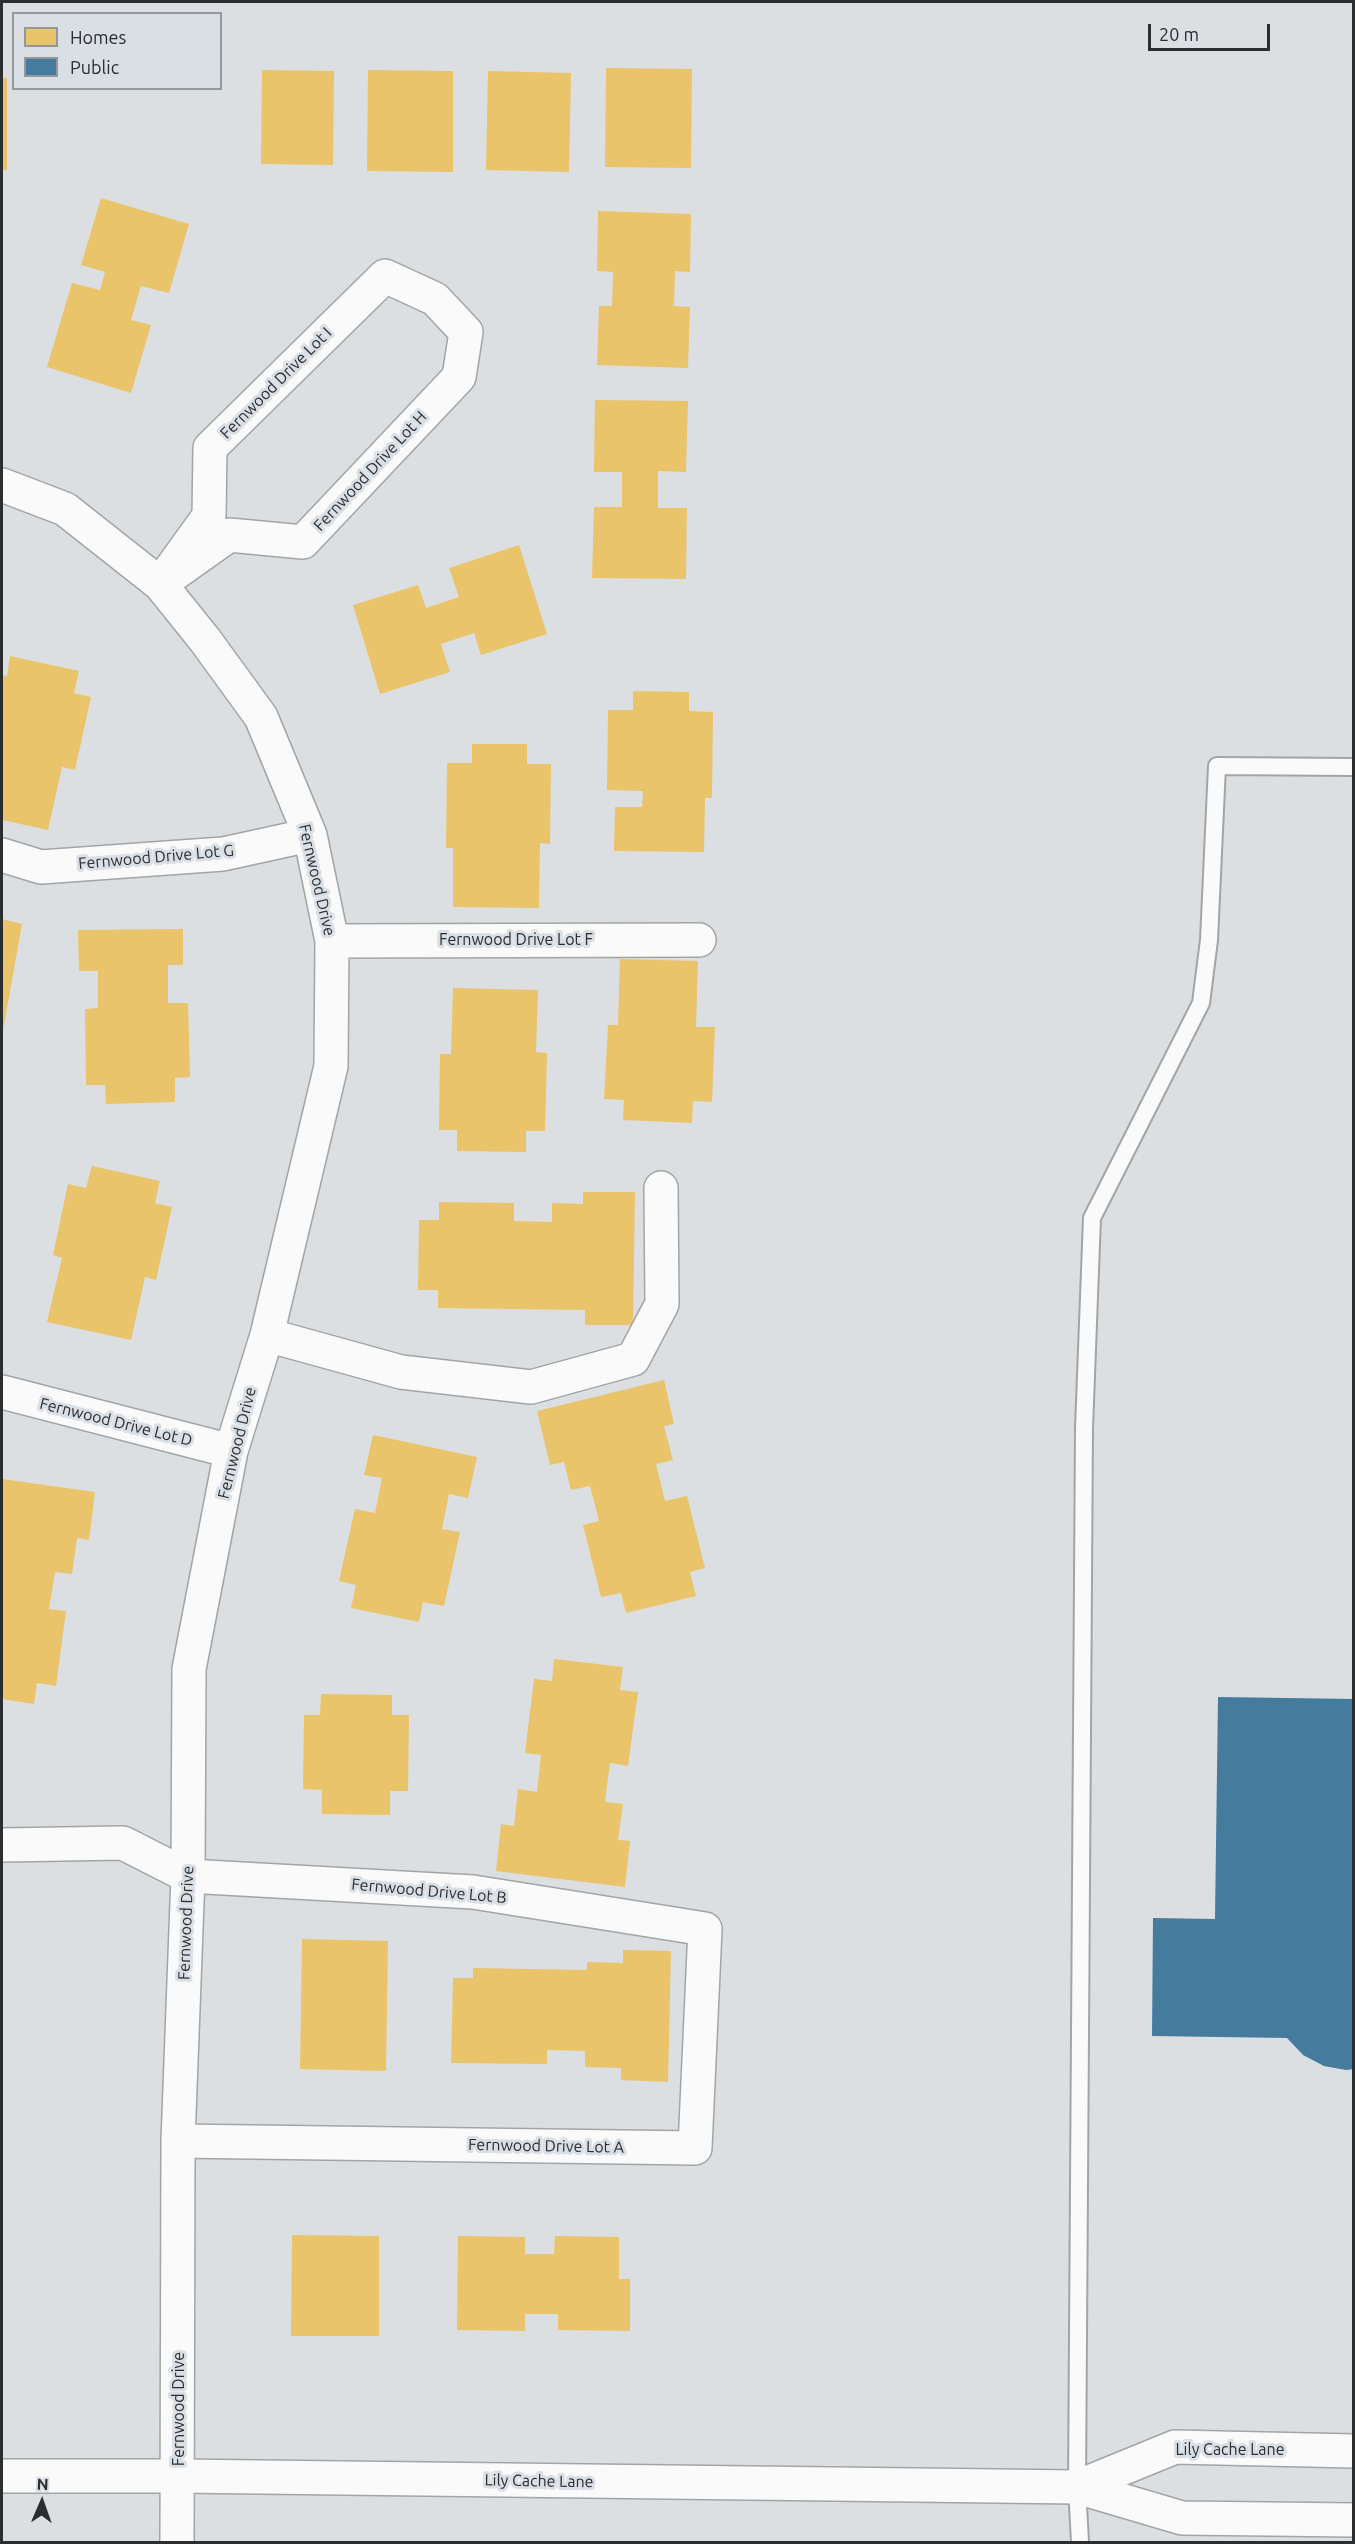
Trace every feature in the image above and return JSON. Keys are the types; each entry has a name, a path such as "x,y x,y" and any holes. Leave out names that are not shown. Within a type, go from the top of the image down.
{"street":[{"name":"Fernwood Drive Lot I","path":"160,584 209,516 210,448 385,276 435,299"},
{"name":"Fernwood Drive Lot H","path":"160,584 229,535 303,543 459,377 466,332 435,299"},
{"name":"Fernwood Drive","path":"2,485 65,509 160,584 205,640 261,717 310,835 332,940 331,1066 267,1335 231,1451 189,1669 188,1876 178,2140 179,2476 177,2542"},
{"name":"Fernwood Drive Lot G","path":"2,855 41,867 223,854 310,835"},
{"name":"Fernwood Drive Lot F","path":"332,940 699,940"},
{"path":"267,1335 400,1372 531,1387 633,1359 662,1304 661,1188"},
{"name":"Fernwood Drive Lot D","path":"2,1392 231,1451"},
{"path":"2,1845 123,1843 188,1876"},
{"name":"Fernwood Drive Lot B","path":"188,1876 473,1892 705,1929"},
{"name":"Fernwood Drive Lot A","path":"178,2140 695,2148 705,1929"},
{"name":"Lily Cache Lane","path":"1077,2487 1175,2448 1353,2451"},
{"name":"Lily Cache Lane","path":"2,2476 179,2476 1077,2487 1182,2518 1353,2520"}],"lane":[{"path":"1080,2542 1077,2487 1084,1439 1092,1218 1201,1004 1209,940 1217,766 1353,767"}],"building: Homes":[{"path":"606,68 692,69 691,168 605,167"},
{"path":"262,70 334,71 333,165 261,164"},
{"path":"368,70 453,71 453,172 367,171"},
{"path":"488,71 571,73 569,172 486,170"},
{"path":"2,78 7,78 7,170 2,170"},
{"path":"101,198 189,224 169,293 141,286 131,320 151,325 131,393 47,367 72,283 100,290 105,272 81,265"},
{"path":"598,211 691,214 690,272 675,271 674,306 690,307 688,368 597,365 599,306 612,306 613,272 597,271"},
{"path":"595,400 688,401 686,472 658,471 658,508 687,508 686,579 592,578 594,507 622,507 622,472 594,472"},
{"path":"519,545 547,634 481,655 474,633 441,644 450,672 380,694 353,605 418,585 426,608 459,597 449,568"},
{"path":"10,656 79,671 74,693 91,697 75,770 62,767 48,830 2,820 2,675 7,676"},
{"path":"633,691 689,692 689,711 713,712 712,798 705,798 704,852 614,851 615,807 642,807 643,791 607,790 608,710 633,710"},
{"path":"472,744 527,744 527,764 551,764 550,844 540,843 539,908 453,907 453,848 446,848 447,763 472,763"},
{"path":"2,919 22,924 3,1031 2,1031"},
{"path":"183,929 183,965 168,965 168,1003 188,1003 190,1077 175,1078 175,1102 106,1104 105,1085 86,1085 85,1009 98,1008 98,971 79,971 78,930"},
{"path":"620,959 698,961 696,1027 715,1027 712,1102 693,1101 692,1123 623,1120 624,1100 604,1099 608,1025 618,1025"},
{"path":"453,988 538,990 536,1052 547,1053 545,1131 526,1131 526,1152 457,1151 457,1130 439,1130 440,1054 451,1054"},
{"path":"92,1166 160,1181 155,1203 172,1207 156,1280 145,1277 131,1340 47,1322 62,1258 53,1255 68,1184 86,1188"},
{"path":"583,1192 635,1192 633,1325 585,1325 585,1310 438,1308 438,1290 418,1290 419,1220 439,1220 439,1202 514,1203 514,1221 552,1222 552,1203 583,1204"},
{"path":"664,1380 674,1424 664,1426 673,1460 656,1464 665,1501 687,1496 705,1568 690,1572 696,1596 626,1613 621,1593 601,1597 583,1525 599,1521 590,1486 571,1490 564,1462 550,1465 537,1411"},
{"path":"373,1435 477,1457 468,1498 449,1494 442,1529 460,1532 444,1606 423,1602 419,1622 351,1608 356,1585 339,1581 355,1509 375,1513 382,1478 364,1475"},
{"path":"2,1479 95,1492 89,1540 77,1538 72,1574 55,1572 49,1609 66,1611 56,1686 37,1683 34,1704 2,1699"},
{"path":"554,1659 623,1667 620,1690 638,1692 628,1766 610,1763 605,1802 623,1804 618,1840 630,1841 625,1887 496,1871 501,1824 514,1826 518,1789 537,1792 541,1755 525,1753 534,1679 552,1681"},
{"path":"321,1694 392,1695 392,1715 409,1715 408,1791 390,1791 390,1815 322,1814 322,1790 303,1789 304,1715 320,1715"},
{"path":"302,1939 388,1941 386,2071 300,2069"},
{"path":"623,1950 671,1951 668,2082 621,2080 621,2068 585,2067 585,2051 547,2050 547,2064 451,2063 453,1978 473,1978 473,1968 587,1970 587,1962 623,1963"},
{"path":"292,2235 379,2236 379,2336 291,2336"},
{"path":"458,2236 525,2237 525,2254 554,2254 555,2236 619,2237 619,2279 630,2279 630,2331 558,2330 558,2314 525,2314 525,2331 457,2330"}],"building: Public":[{"path":"1218,1697 1354,1699 1354,2069 1324,2066 1303,2055 1287,2038 1152,2036 1153,1918 1215,1919"}]}
